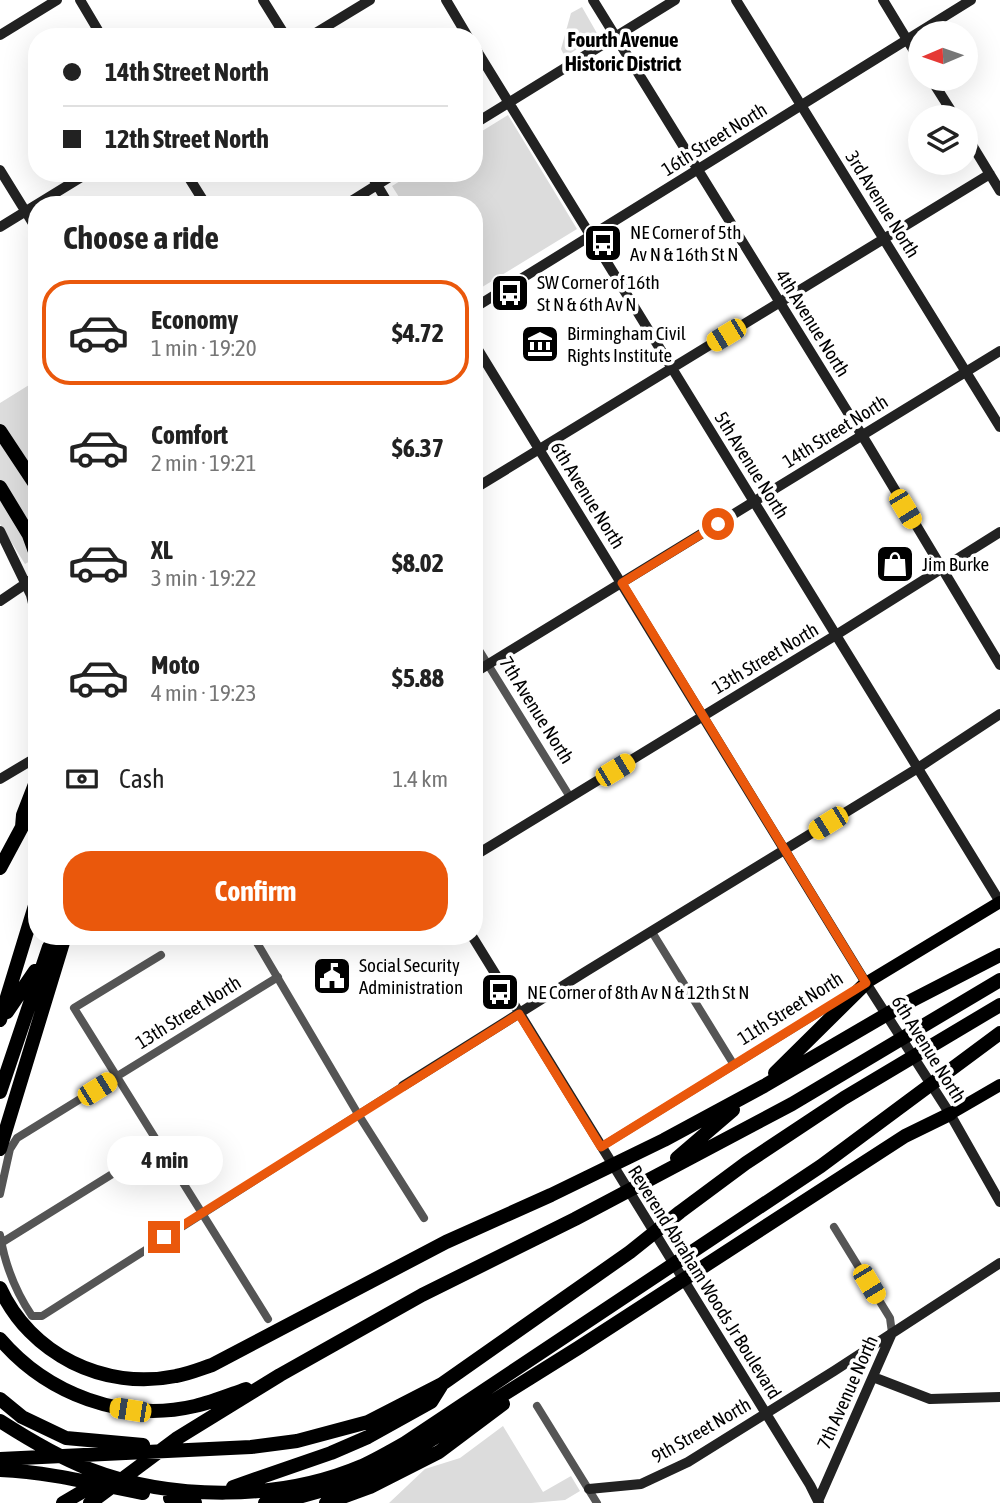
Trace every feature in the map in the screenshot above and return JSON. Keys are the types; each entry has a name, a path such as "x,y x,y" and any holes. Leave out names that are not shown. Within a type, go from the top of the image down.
{"highway":[{"path":"0,431 28,473"},
{"path":"0,487 28,533"},
{"path":"0,846 23,815 28,802"},
{"path":"0,868 22,827 23,815"},
{"path":"0,990 28,915"},
{"path":"0,1021 28,929"},
{"path":"0,1021 50,945"},
{"path":"0,1092 51,945"},
{"path":"0,1149 62,945"},
{"path":"0,1288 6,1302 46,1347 78,1366 112,1378 174,1377 212,1365 446,1242 664,1140 764,1086 901,1006 1000,955"},
{"path":"90,1503 149,1457 280,1375 422,1295 792,1104 1000,980"},
{"path":"654,1177 770,1078 866,983"},
{"path":"0,1459 251,1447 297,1441 368,1422 442,1384 630,1252 746,1163 844,1098 1000,1004"},
{"path":"0,1420 28,1439 90,1470 178,1492 277,1488 362,1466 405,1443 821,1166 1000,1033"},
{"path":"265,1503 338,1486 389,1465 578,1348 905,1136 950,1114"},
{"path":"0,1339 15,1356 50,1383 90,1401 130,1410 194,1406 280,1375"},
{"path":"329,1502 370,1487 439,1452 578,1348"},
{"path":"189,1503 331,1453 368,1437 431,1402 442,1384"},
{"path":"0,1399 22,1417 66,1438 200,1450"},
{"path":"63,1503 103,1479 149,1457"},
{"path":"0,1470 64,1477 195,1503"}],"main road":[{"name":"11th Street North","path":"866,983 1000,902"},
{"path":"950,1114 1000,1085"}],"street":[{"path":"0,35 57,0"},
{"path":"80,0 97,28"},
{"path":"263,0 280,28"},
{"path":"324,28 370,0"},
{"path":"446,0 463,28"},
{"name":"4th Avenue North","path":"593,0 1000,665"},
{"path":"483,118 675,0"},
{"name":"3rd Avenue North","path":"736,0 1000,427"},
{"path":"883,0 907,40"},
{"name":"16th Street North","path":"483,302 971,0"},
{"name":"5th Avenue North","path":"483,60 1000,902"},
{"path":"978,154 1000,191"},
{"path":"0,170 28,216"},
{"path":"483,484 990,174"},
{"path":"50,196 73,182"},
{"path":"375,182 384,196"},
{"path":"359,196 382,182"},
{"path":"0,227 28,209"},
{"name":"14th Street North","path":"483,667 1000,351"},
{"name":"6th Avenue North","path":"483,357 866,983 950,1114 1000,1202"},
{"path":"0,531 28,588"},
{"name":"13th Street North","path":"483,850 1000,532"},
{"path":"0,601 26,583"},
{"name":"7th Avenue North","path":"483,656 570,797"},
{"path":"159,1145 1,1239 6,1263 19,1296 32,1316 42,1316 402,1086 918,768 1000,714"},
{"path":"0,779 28,762"},
{"path":"652,932 734,1065"},
{"path":"258,945 358,1114 424,1218"},
{"name":"Reverend Abraham Woods Jr Boulevard","path":"477,945 819,1502"},
{"path":"161,954 75,1009 268,1319"},
{"name":"13th Street North","path":"0,1194 10,1149 15,1140 278,977"},
{"name":"11th Street North","path":"601,1147 866,983"},
{"name":"7th Avenue North","path":"819,1502 892,1333 890,1318 834,1227"},
{"name":"9th Street North","path":"589,1489 641,1484 688,1462 1000,1263"},
{"path":"873,1377 930,1399 1000,1397"},
{"path":"537,1406 597,1503"}],"shaded area":[{"path":"582,7 598,35 565,57 561,49 571,13"},
{"path":"508,115 577,229 483,286 483,196 398,196 392,186 398,182 483,182 483,130"},
{"path":"28,386 28,562 25,564 0,524 0,403"},
{"path":"503,1426 543,1492 571,1476 580,1491 565,1500 531,1503 389,1503 425,1469 460,1458"}],"place":[{"name":"NE Corner of 5th Av N & 16th St N","path":"603,243"},
{"name":"SW Corner of 16th St N & 6th Av N","path":"510,293"},
{"name":"Birmingham Civil Rights Institute","path":"540,344"},
{"name":"Jim Burke","path":"895,564"},
{"name":"Social Security Administration","path":"332,976"},
{"name":"NE Corner of 8th Av N & 12th St N","path":"500,992"}],"district":[{"name":"Fourth Avenue Historic District","path":"623,51"}],"route":[{"path":"164,1237 519,1014 601,1147 866,983 622,583 718,524"}]}
